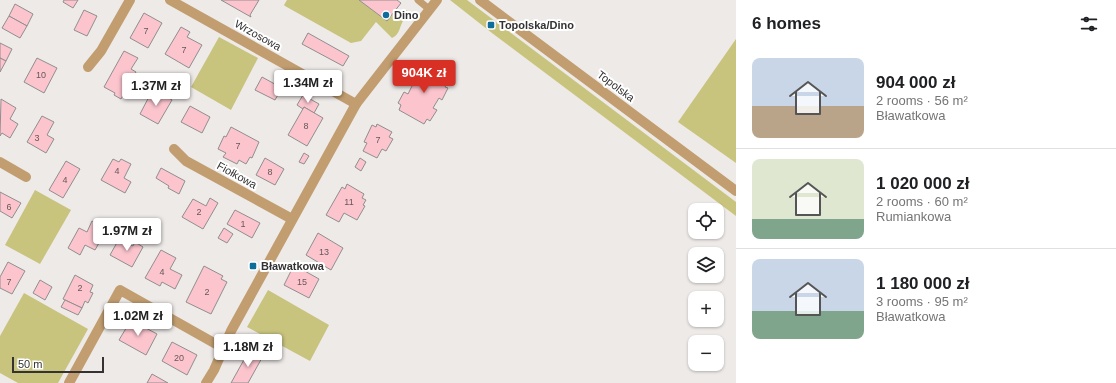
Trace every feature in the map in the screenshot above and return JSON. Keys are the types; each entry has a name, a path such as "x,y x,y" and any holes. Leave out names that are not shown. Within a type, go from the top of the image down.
{"street":[{"path":"88,67 101,51 130,0"},
{"name":"Wrzosowa","path":"170,0 356,104"},
{"path":"206,383 231,331 356,104 437,0"},
{"name":"Topolska","path":"480,0 736,191"},
{"name":"Fiołkowa","path":"174,149 186,161 292,219"},
{"path":"0,162 26,177"},
{"path":"68,383 120,290 223,348"}],"lane":[{"path":"418,0 430,9"}],"shaded area":[{"path":"287,0 359,0 387,21 396,9 403,14 406,10 410,13 403,21 398,33 392,38 376,22 361,41 351,43 285,6 284,5"},
{"path":"450,0 467,0 736,202 736,216 724,207 724,203 719,203"},
{"path":"219,37 258,58 231,110 191,87"},
{"path":"736,39 736,163 678,122"},
{"path":"35,190 71,210 40,264 5,245"},
{"path":"268,290 329,325 310,361 247,327"},
{"path":"24,293 88,329 58,383 18,383 0,373 0,336"}],"building":[{"path":"64,0 78,0 73,8 63,2"},
{"path":"221,0 259,0 250,15 251,17"},
{"name":"Dino","path":"359,0 397,0 401,3 387,21"},
{"path":"15,4 33,14 27,26 9,16"},
{"path":"84,10 97,16 87,36 74,30"},
{"path":"144,13 162,23 148,48 130,38"},
{"path":"9,16 27,26 20,38 2,28"},
{"path":"181,27 190,32 187,37 202,45 189,68 165,54"},
{"path":"308,33 349,56 343,66 302,44"},
{"path":"0,43 12,49 6,61 0,58"},
{"path":"124,51 138,58 131,69 136,72 121,99 114,95 115,93 104,87"},
{"path":"0,58 6,61 0,72"},
{"path":"37,58 57,68 44,93 24,82"},
{"path":"429,63 448,74 445,80 448,82 445,87 448,88 442,100 439,98 433,108 437,110 430,121 427,119 424,124 399,110 401,105 398,103 404,92 408,94 413,84 410,82 416,71 419,72 422,68 425,69"},
{"path":"262,77 282,88 275,100 255,90"},
{"path":"153,89 172,100 158,124 140,114"},
{"path":"303,95 319,104 314,113 297,105"},
{"path":"1,99 16,108 10,119 18,124 10,138 2,133 0,136"},
{"path":"190,106 210,117 202,133 181,122"},
{"path":"304,107 323,118 307,146 288,135"},
{"path":"42,116 54,122 47,135 54,139 46,153 27,142"},
{"path":"377,124 392,132 389,137 393,139 386,151 382,149 377,158 363,151 367,143 364,142 372,125 376,127"},
{"path":"231,127 259,142 252,158 250,157 246,164 239,160 237,164 223,157 226,153 218,149 224,136 226,137"},
{"path":"304,153 309,156 304,164 299,162"},
{"path":"265,158 284,169 275,185 256,175"},
{"path":"360,158 366,162 361,171 355,167"},
{"path":"113,159 119,162 121,159 131,164 124,178 131,182 125,193 101,180"},
{"path":"66,161 80,169 63,198 49,190"},
{"path":"161,168 185,181 179,194 168,188 169,186 156,178"},
{"path":"347,184 364,194 362,198 366,200 363,205 365,206 357,220 344,213 339,222 326,215 342,187 345,189"},
{"path":"0,192 21,203 12,218 0,211"},
{"path":"210,198 218,203 203,229 182,217 193,199 206,206"},
{"path":"235,210 260,223 252,238 227,224"},
{"path":"92,221 107,229 95,250 85,245 80,255 68,248 79,228 87,232"},
{"path":"224,228 233,234 227,243 218,238"},
{"path":"318,233 343,248 331,270 306,255"},
{"path":"119,239 133,246 135,242 143,247 132,267 110,255"},
{"path":"161,250 176,258 170,269 182,275 175,289 162,282 160,286 145,278"},
{"path":"8,262 25,271 12,294 0,288 0,277"},
{"path":"294,265 319,279 309,298 284,285"},
{"path":"204,266 223,276 221,279 227,282 211,314 186,302"},
{"path":"75,275 93,285 90,292 93,293 88,303 85,301 82,308 63,299"},
{"path":"40,280 52,287 45,300 33,293"},
{"path":"65,300 82,308 78,315 61,307"},
{"path":"131,320 157,334 146,355 119,340"},
{"path":"172,342 197,355 187,375 162,361"},
{"path":"250,349 263,356 248,383 231,383"},
{"path":"152,374 168,383 147,383"}],"place":[{"name":"Dino","path":"386,15"},
{"name":"Topolska/Dino","path":"491,25"},
{"name":"Bławatkowa","path":"253,266"}]}
